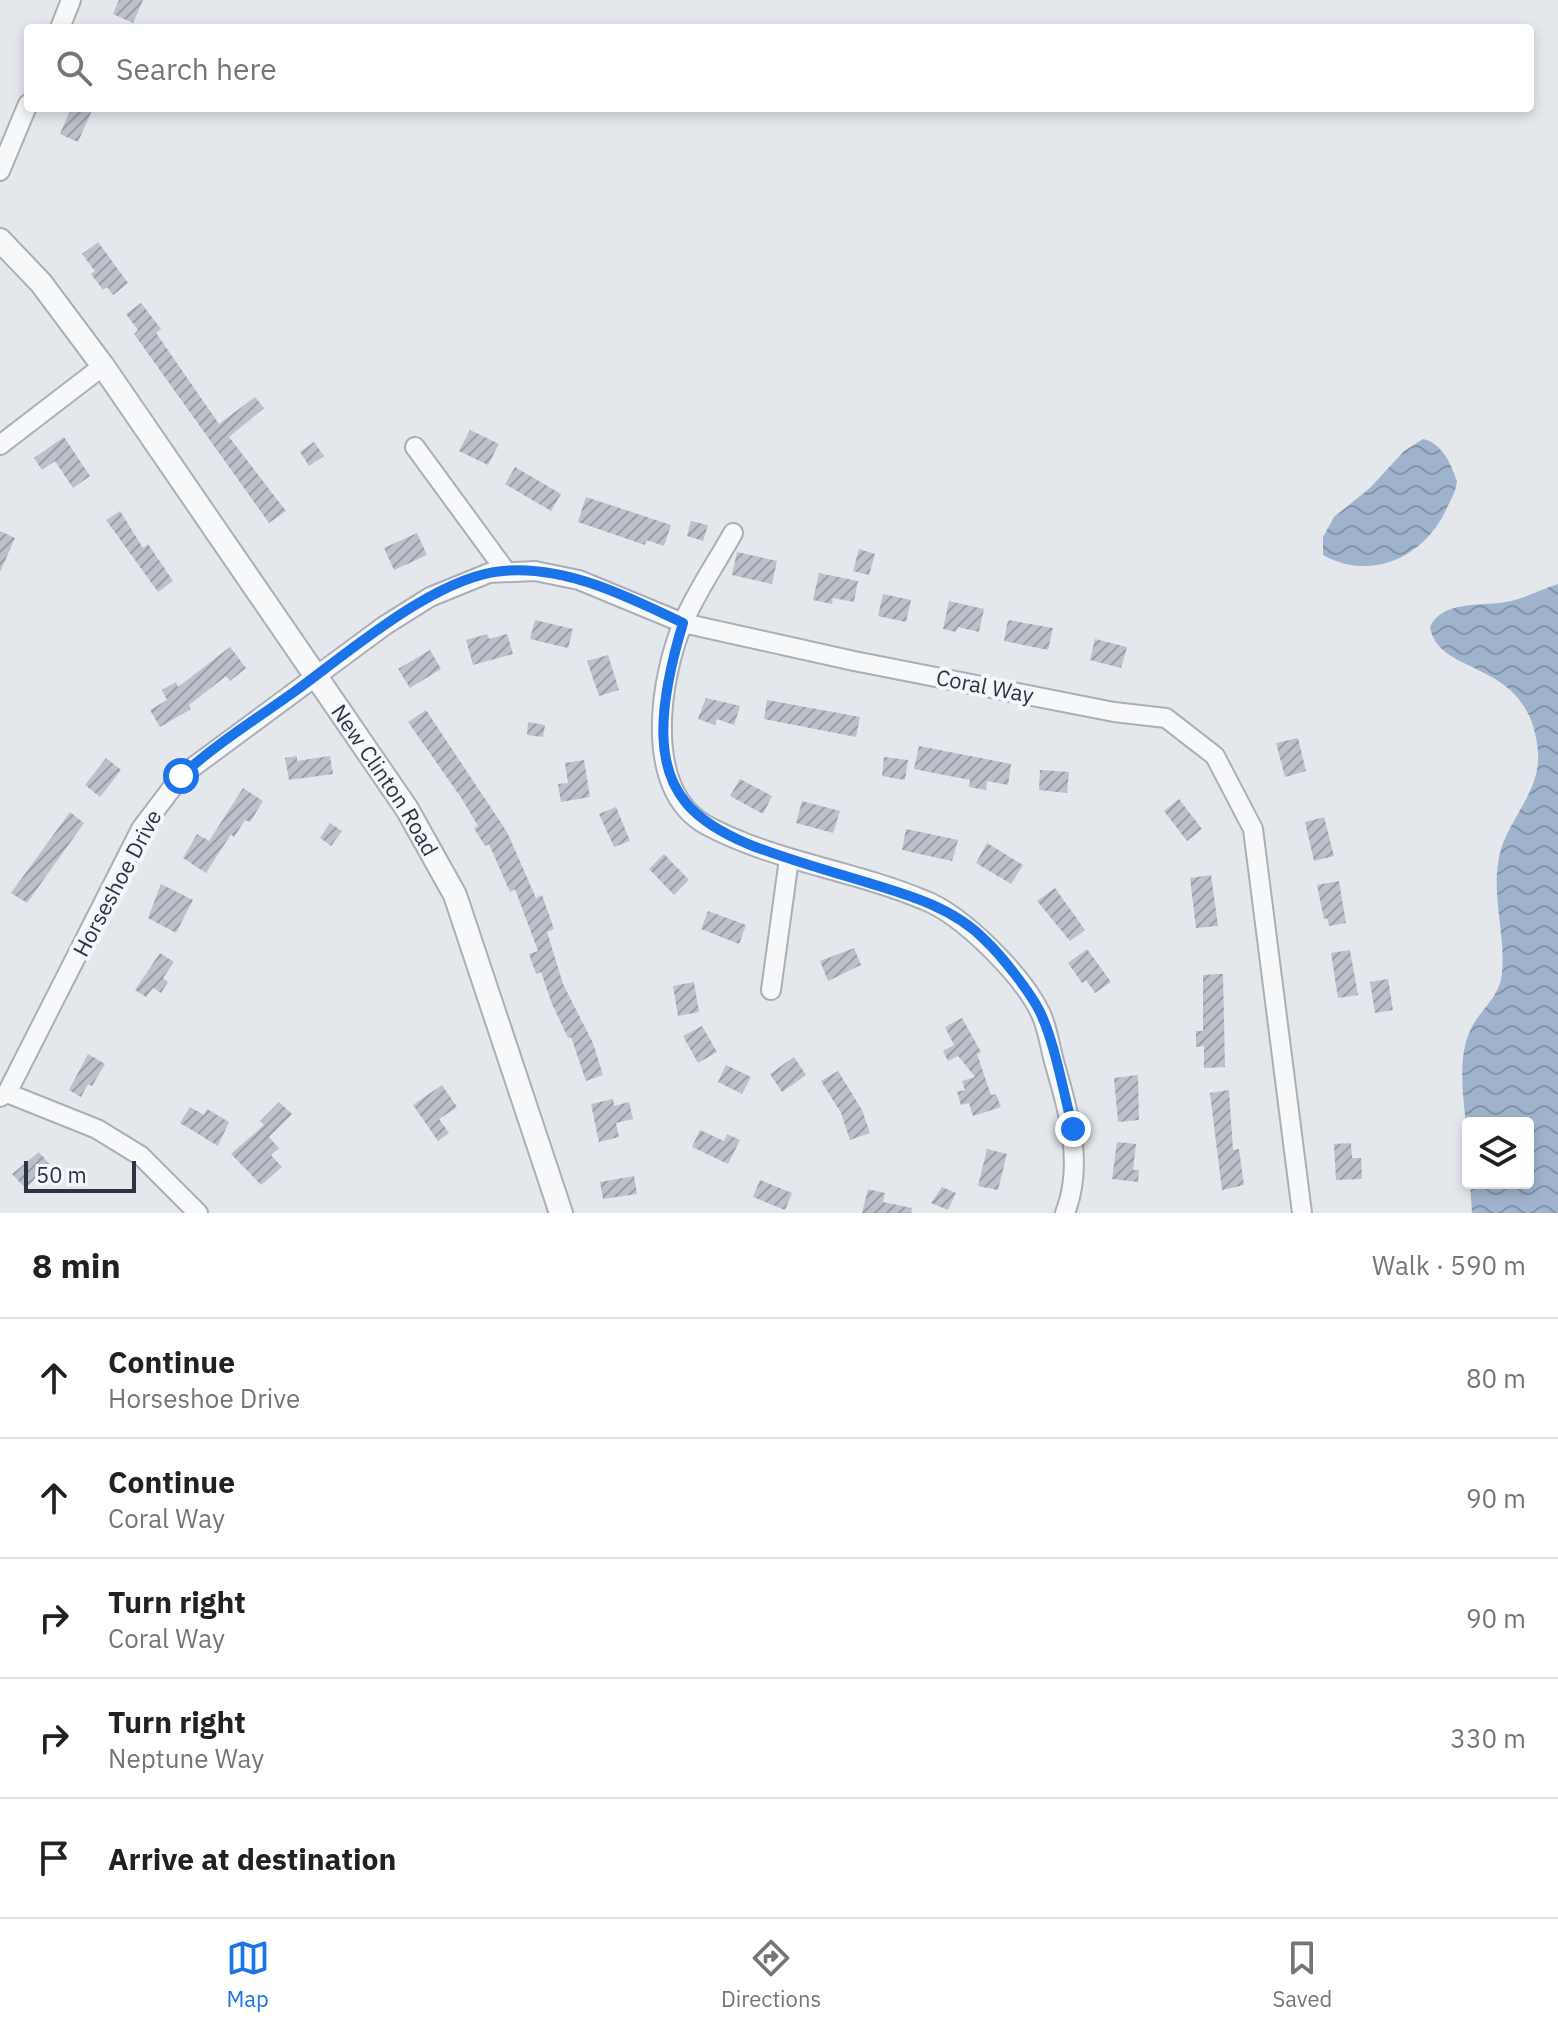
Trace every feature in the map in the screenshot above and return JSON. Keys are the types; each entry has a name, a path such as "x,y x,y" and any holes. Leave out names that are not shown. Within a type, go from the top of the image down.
{"street":[{"path":"62,24 71,0"},
{"path":"0,171 25,112"},
{"name":"New Clinton Road","path":"0,240 41,283 103,366 407,809 455,895 561,1213"},
{"path":"0,445 103,366"},
{"path":"415,447 505,570"},
{"path":"733,533 683,623 670,667 661,721 665,763 672,784 704,824 789,859 926,900 985,939 1040,1012 1073,1129 1071,1198 1065,1213"},
{"name":"Coral Way","path":"315,676 430,597 489,573 535,571 579,580 683,623 854,661 1114,712 1166,718 1215,756 1253,829 1302,1213"},
{"name":"Horseshoe Drive","path":"3,1095 155,807 198,760 315,676"},
{"path":"771,990 789,859"},
{"path":"3,1095 97,1129 141,1156 198,1213"}],"water":[{"path":"1423,439 1441,450 1457,481 1446,510 1424,541 1410,552 1377,565 1341,563 1323,555 1323,537 1334,517 1370,488 1404,451"},
{"path":"1558,584 1558,1213 1472,1213 1470,1189 1534,1189 1534,1117 1465,1117 1462,1072 1470,1031 1500,983 1503,959 1497,868 1504,840 1535,779 1538,752 1531,721 1519,699 1503,684 1450,655 1437,643 1430,627 1436,618 1454,608 1501,603"}],"building":[{"path":"119,0 143,0 133,23 113,14"},
{"path":"69,112 91,112 78,142 60,134"},
{"path":"98,242 128,283 113,295 107,287 103,290 91,274 95,271 82,254"},
{"path":"141,303 161,329 156,333 219,424 255,397 264,408 229,437 286,511 269,523 134,334 138,330 126,314"},
{"path":"470,430 499,444 488,465 459,451"},
{"path":"64,437 90,476 73,488 55,461 42,470 34,458"},
{"path":"314,442 324,456 309,466 300,452"},
{"path":"515,467 561,494 551,511 505,484"},
{"path":"586,497 671,525 664,546 646,540 645,545 578,522"},
{"path":"120,511 143,548 148,544 173,581 158,592 106,520"},
{"path":"691,521 708,525 703,541 687,536"},
{"path":"0,531 15,538 0,572"},
{"path":"417,533 427,555 394,570 384,548"},
{"path":"859,549 875,554 869,575 853,571"},
{"path":"737,552 777,561 772,584 732,575"},
{"path":"819,573 858,581 854,602 833,598 832,604 813,600"},
{"path":"883,594 911,600 906,622 878,616"},
{"path":"949,601 984,609 979,632 958,627 956,632 943,629"},
{"path":"535,620 573,629 568,648 530,639"},
{"path":"1008,620 1053,628 1048,650 1004,641"},
{"path":"487,634 489,639 507,634 513,654 473,665 466,640"},
{"path":"1095,639 1127,647 1121,668 1090,660"},
{"path":"230,647 246,668 230,681 226,676 189,705 191,709 160,727 150,710 167,700 162,690 176,682 178,687"},
{"path":"430,650 441,669 410,688 398,669"},
{"path":"608,655 619,690 599,696 587,661"},
{"path":"706,698 740,706 734,725 717,719 715,725 698,719"},
{"path":"767,700 860,717 856,737 764,719"},
{"path":"426,710 507,832 536,898 542,895 554,929 547,932 563,984 593,1043 603,1075 586,1081 571,1037 568,1038 552,1004 541,972 536,974 529,954 538,951 515,889 510,892 489,844 485,846 474,828 478,826 462,799 408,722"},
{"path":"528,722 545,725 543,737 527,735"},
{"path":"1298,738 1306,771 1285,777 1276,743"},
{"path":"919,746 1011,764 1008,785 987,781 986,790 969,787 970,780 914,769"},
{"path":"297,756 297,761 330,756 333,774 289,780 285,758"},
{"path":"884,757 908,760 905,780 882,776"},
{"path":"106,758 121,770 100,797 85,785"},
{"path":"584,760 590,797 561,802 558,784 568,783 565,763"},
{"path":"1040,770 1069,772 1067,793 1039,790"},
{"path":"740,779 772,796 763,814 730,796"},
{"path":"243,788 263,801 250,822 245,820 234,837 231,834 206,873 183,858 197,834 209,841"},
{"path":"1179,799 1202,829 1187,841 1164,811"},
{"path":"802,801 840,811 833,833 796,823"},
{"path":"616,807 630,841 614,847 599,814"},
{"path":"70,812 84,823 27,903 11,893"},
{"path":"1324,817 1334,856 1314,861 1305,822"},
{"path":"330,823 342,831 331,846 320,838"},
{"path":"906,829 958,840 952,861 902,850"},
{"path":"987,843 1023,865 1011,884 976,863"},
{"path":"664,854 689,880 674,895 649,869"},
{"path":"1211,875 1218,926 1196,928 1190,878"},
{"path":"1339,881 1346,923 1329,926 1327,918 1324,919 1317,885"},
{"path":"161,884 193,900 176,933 148,918"},
{"path":"1055,888 1085,930 1070,941 1037,901"},
{"path":"708,911 746,925 739,944 701,929"},
{"path":"854,948 861,965 828,981 820,961"},
{"path":"1087,949 1111,982 1095,993 1086,980 1082,983 1068,963"},
{"path":"1350,950 1358,995 1338,998 1331,953"},
{"path":"160,953 174,962 163,978 168,982 161,993 153,988 146,997 135,990"},
{"path":"1223,974 1225,1067 1204,1068 1204,1046 1196,1047 1196,1031 1203,1031 1203,975"},
{"path":"1388,979 1393,1010 1375,1013 1370,982"},
{"path":"694,982 699,1012 678,1016 673,986"},
{"path":"962,1018 981,1052 977,1054 991,1095 996,1094 1001,1107 973,1116 969,1103 961,1105 957,1092 965,1090 962,1081 975,1077 958,1056 948,1061 943,1051 954,1045 945,1027"},
{"path":"702,1026 717,1052 698,1063 683,1036"},
{"path":"88,1054 105,1064 92,1086 88,1084 81,1097 69,1090"},
{"path":"794,1057 806,1075 782,1092 770,1074"},
{"path":"726,1065 751,1077 742,1094 718,1082"},
{"path":"838,1071 862,1110 870,1133 850,1140 841,1113 821,1081"},
{"path":"1138,1075 1139,1120 1118,1122 1114,1078"},
{"path":"442,1085 457,1107 439,1119 449,1133 438,1141 413,1105"},
{"path":"1229,1090 1233,1150 1239,1149 1244,1185 1222,1190 1210,1093"},
{"path":"613,1099 614,1106 629,1102 633,1119 616,1123 619,1137 599,1142 591,1104"},
{"path":"279,1102 292,1114 269,1137 279,1148 271,1155 282,1167 261,1185 231,1154 264,1125 260,1121"},
{"path":"190,1107 204,1115 207,1109 229,1122 218,1146 180,1123"},
{"path":"700,1130 724,1141 727,1134 740,1140 728,1164 692,1147"},
{"path":"1117,1142 1136,1144 1133,1170 1139,1170 1138,1182 1112,1179"},
{"path":"1351,1143 1352,1158 1361,1158 1362,1179 1336,1180 1334,1144"},
{"path":"987,1149 1007,1154 998,1190 978,1186"},
{"path":"39,1152 51,1166 25,1188 12,1174"},
{"path":"634,1176 637,1194 603,1199 600,1182"},
{"path":"760,1180 792,1193 785,1210 753,1197"},
{"path":"942,1187 956,1193 948,1210 931,1203"},
{"path":"868,1189 885,1193 883,1202 912,1208 911,1213 862,1213"}],"route":[{"path":"181,776 198,760 384,626 430,597 489,573 535,571 579,580 647,606 683,623 664,693 661,721 665,763 672,784 690,811 704,824 789,859 926,900 985,939 1040,1012 1073,1129"}]}
